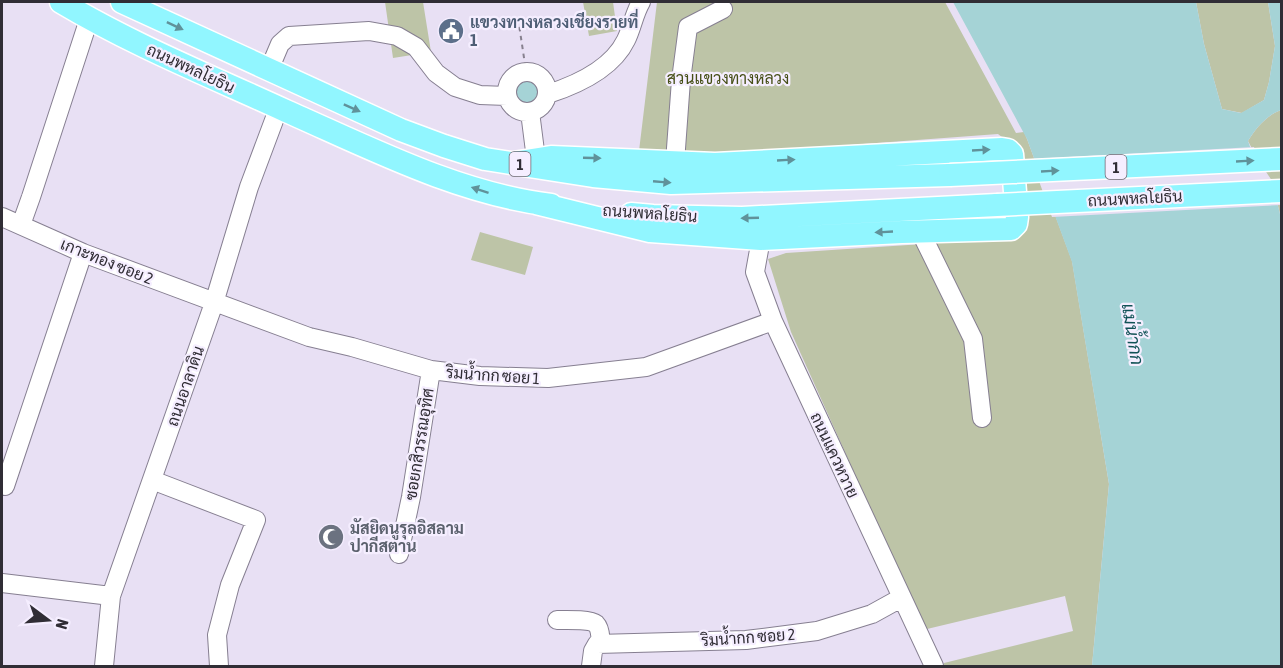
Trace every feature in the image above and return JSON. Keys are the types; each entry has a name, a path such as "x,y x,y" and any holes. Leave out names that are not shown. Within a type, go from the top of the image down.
{"main road":[{"name":"ถนนพหลโยธิน","path":"61,2 193,70 392,158 499,196 536,203 653,216 742,218 1281,191"},
{"name":"ถนนพหลโยธิน","path":"122,2 401,130 433,142 485,159 593,176 670,183 950,176 1281,159"},
{"path":"513,163 551,157 716,164 1002,148 1012,154 1017,217 1016,224 1011,229 761,239 650,231 536,203"}],"street":[{"path":"548,94 568,88 594,75 612,59 626,42 636,10 641,2"},
{"path":"675,162 681,80 688,27 723,9"},
{"path":"21,225 89,18"},
{"path":"269,70 280,44 289,36 369,30 397,36 416,47 436,73 455,87 480,95 507,96"},
{"path":"526,71 542,77 548,94 543,105 530,112 522,112 513,107 507,96 510,82 517,74 526,71"},
{"name":"ถนนอาลาดิน","path":"104,666 111,596 214,303 249,187 279,107"},
{"path":"530,112 536,159"},
{"name":"เกาะทอง ซอย 2","path":"2,217 83,253 214,303"},
{"path":"920,231 972,339 982,418"},
{"name":"ถนนแควหวาย","path":"761,239 755,272 773,321 934,666"},
{"path":"4,486 83,253"},
{"name":"ริมน้ำกก ซอย 1","path":"214,303 309,337 431,370 480,376 548,378 646,367 773,321"},
{"name":"ซอยกสิวรรณอุทิศ","path":"399,554 411,497 431,370"},
{"path":"152,480 256,520 230,585 217,635 219,666"},
{"path":"2,584 111,596"},
{"name":"ริมน้ำกก ซอย 2","path":"595,654 817,631 872,614 901,598"},
{"path":"557,620 596,624 598,627 595,654"}],"path":[{"path":"518,18 526,71"}],"green space":[{"path":"385,2 423,2 431,52 393,58"},
{"path":"583,2 613,2 617,31 589,36"},
{"name":"สวนแขวงทางหลวง","path":"657,2 945,2 1016,133 1024,132 1072,261 1109,484 1092,666 944,666 944,663 1073,631 1065,596 927,629 902,579 791,332 768,259 786,253 1015,238 1026,216 1027,191 1021,159 1012,145 998,134 715,155 639,151"},
{"path":"1196,2 1268,2 1275,46 1269,82 1264,100 1242,113 1222,109 1204,44"},
{"path":"1281,110 1281,218 1274,190 1248,141 1262,122"},
{"path":"480,232 533,247 525,275 471,260"}],"water":[{"name":"แม่น้ำกก","path":"953,2 1196,2 1204,44 1222,109 1241,113 1264,100 1275,46 1268,2 1281,2 1281,110 1262,122 1248,141 1255,161 1274,190 1281,218 1281,666 1092,666 1109,484 1072,262 1027,139"},
{"path":"527,80 536,83 539,92 536,101 527,104 518,101 515,92 518,83"}],"pier":[{"path":"1254,147 1258,160 1277,188 1281,205 1052,217 1031,159"}],"place":[{"name":"แขวงทางหลวงเชียงรายที่ 1","path":"451,31"},
{"name":"มัสยิดนูรุลอิสลาม ปากีสตาน","path":"331,537"}]}
